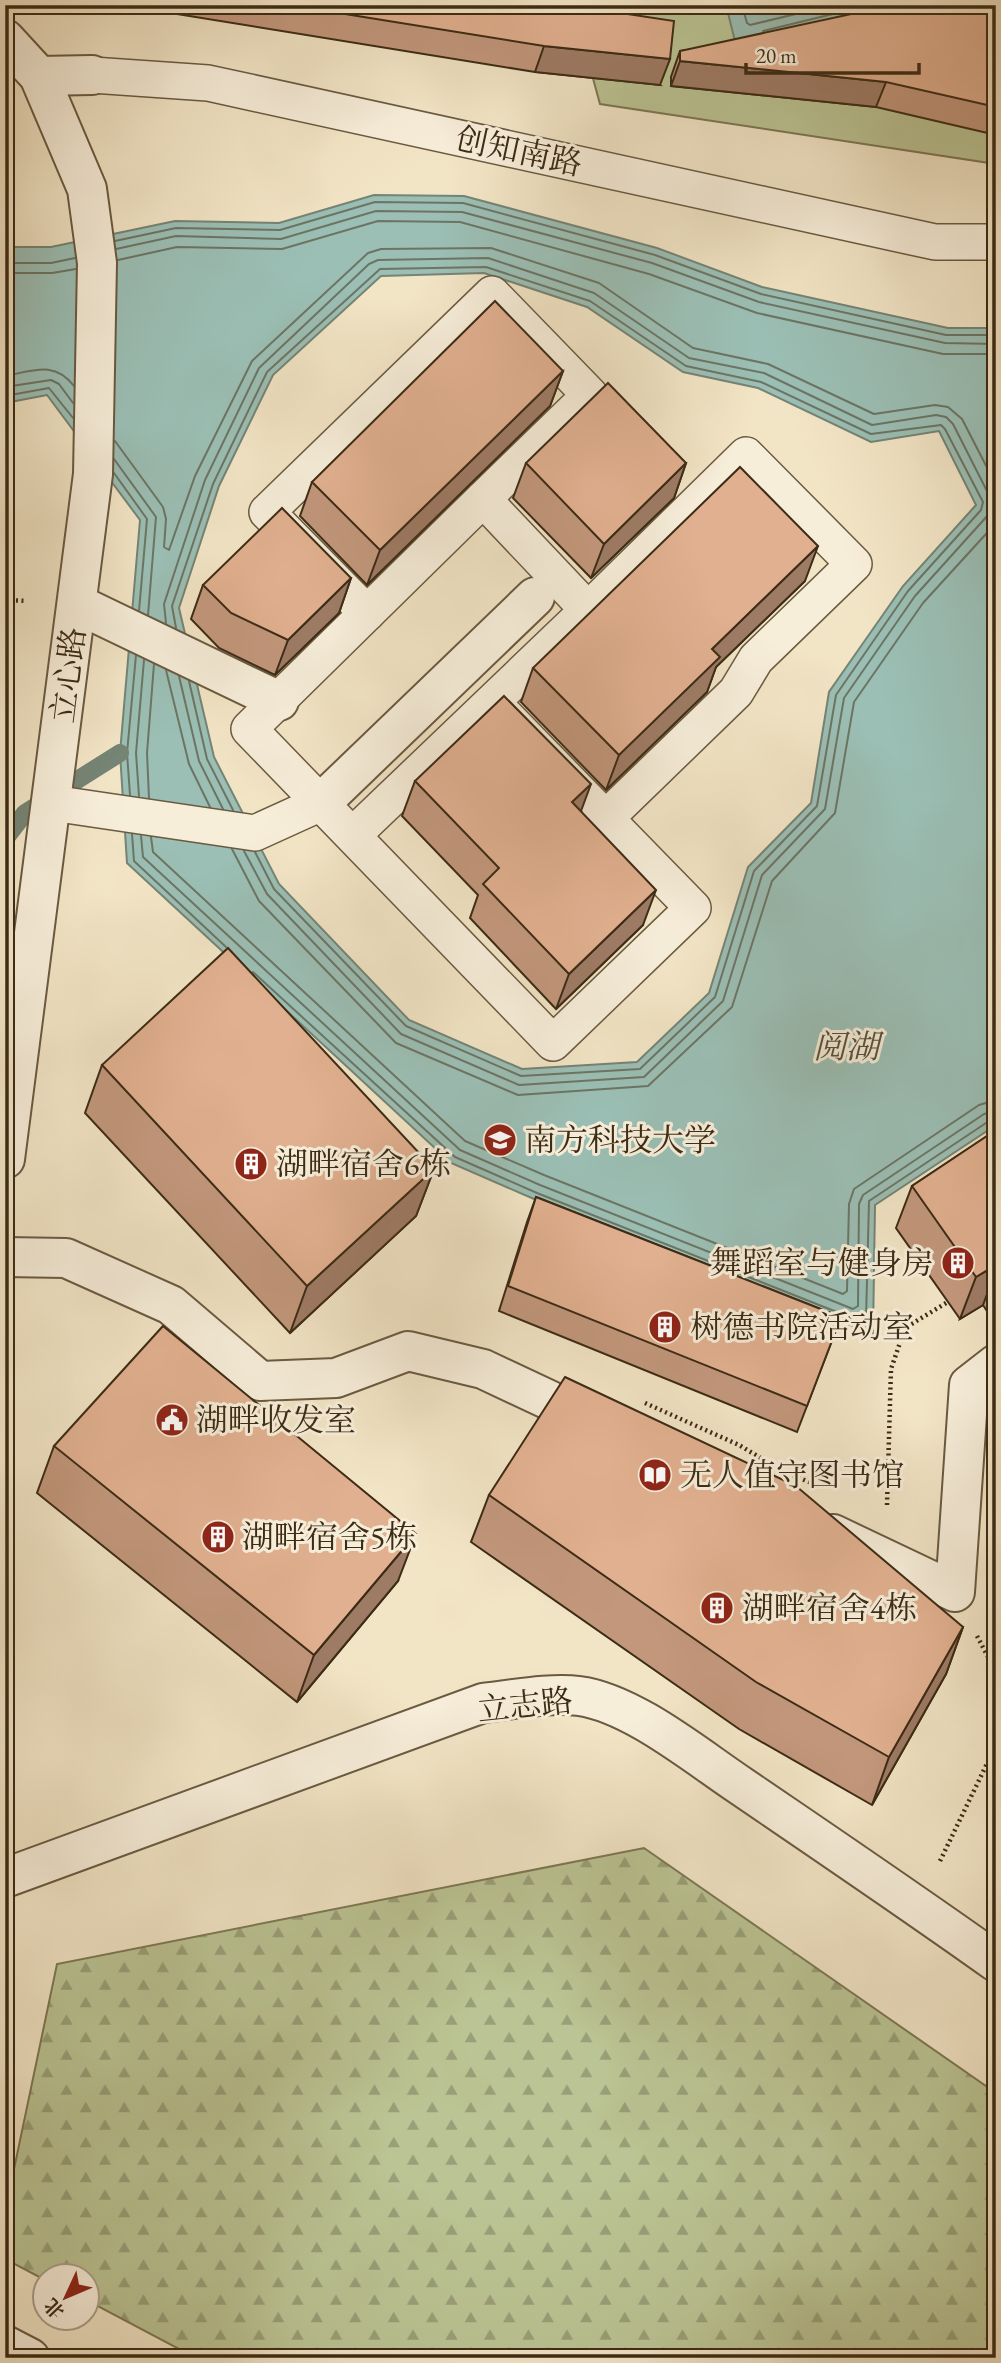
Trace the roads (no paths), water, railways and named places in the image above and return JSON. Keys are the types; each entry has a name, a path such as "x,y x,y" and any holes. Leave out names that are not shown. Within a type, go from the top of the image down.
{"street":[{"name":"立心路","path":"5,39 39,76 87,189 97,263 93,474 5,1159"},
{"name":"创知南路","path":"39,76 92,75"},
{"path":"321,803 536,597"},
{"path":"77,604 279,701"},
{"path":"5,1257 66,1258 171,1305 260,1381 336,1378 408,1350 484,1369 632,1439"},
{"path":"806,1521 955,1592 969,1385 996,1364"},
{"name":"立志路","path":"5,1878 483,1703 530,1697 578,1696 624,1710 918,1906 996,1962"},
{"path":"5,2345 30,2358"}],"lane":[{"name":"创知南路","path":"92,75 208,83 934,242 996,242"},
{"path":"367,613 267,512 492,294 590,395 250,729 553,1043 693,908 492,702"},
{"path":"352,835 589,610 747,455 854,564 756,659 736,692 606,818"},
{"path":"483,499 589,610"},
{"path":"52,803 255,833 321,803"}],"water":[{"path":"726,5 900,5 736,45"},
{"name":"阅湖","path":"374,195 464,196 657,248 762,287 948,328 996,328 996,1125 875,1205 873,1334 534,1199 451,1163 127,863 120,753 140,520 47,395 5,403 5,247 51,247 175,221 279,223","holes":["484,273 587,307 683,372 758,388 871,442 939,431 976,505 903,586 829,692 811,803 748,867 709,993 637,1062 522,1069 409,1020 279,884 214,757 179,608 219,486 273,375 381,276"]}],"waterway":[{"path":"5,839 25,813 120,753"}],"place":[{"name":"南方科技大学","path":"500,1140"},
{"name":"湖畔宿舍6栋","path":"251,1164"},
{"name":"舞蹈室与健身房","path":"958,1263"},
{"name":"树德书院活动室","path":"665,1327"},
{"name":"湖畔收发室","path":"172,1420"},
{"name":"无人值守图书馆","path":"655,1475"},
{"name":"湖畔宿舍5栋","path":"218,1537"},
{"name":"湖畔宿舍4栋","path":"717,1608"}]}
